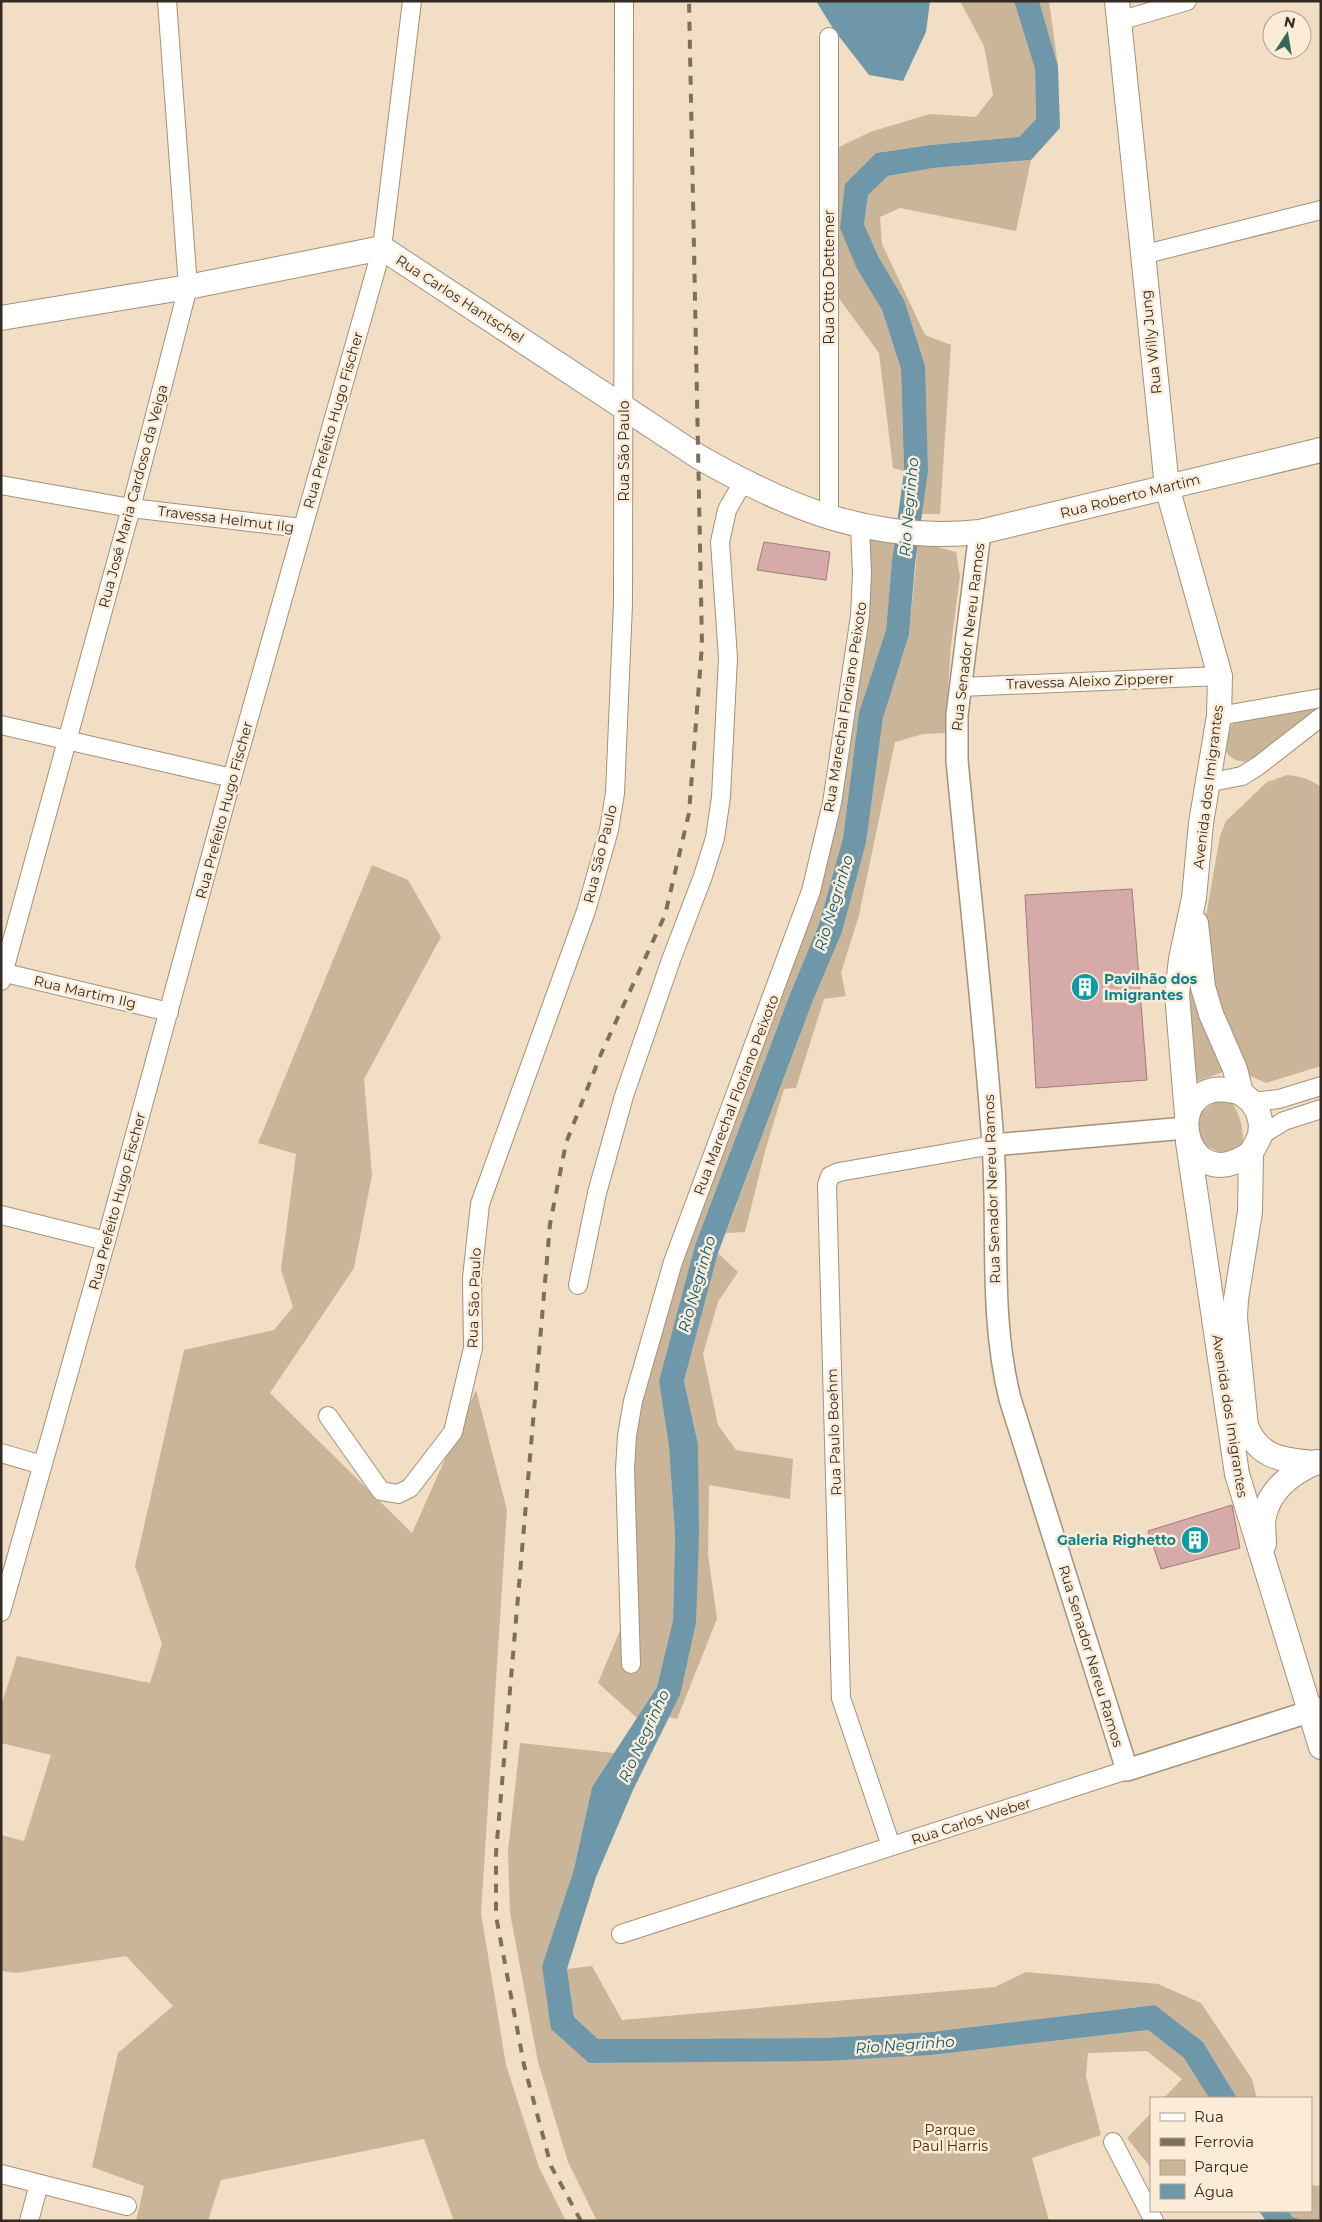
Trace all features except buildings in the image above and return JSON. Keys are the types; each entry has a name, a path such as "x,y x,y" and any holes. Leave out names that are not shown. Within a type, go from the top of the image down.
{"main road":[{"name":"Rua Willy Jung","path":"1118,11 1166,487 1220,676"},
{"name":"Rua Carlos Hantschel","path":"1,318 188,287 382,248 699,457 743,482 829,517 869,528 937,534"},
{"name":"Rua Roberto Martim","path":"937,534 980,532 1321,450"},
{"name":"Avenida dos Imigrantes","path":"1220,676 1219,716 1207,783 1194,898 1180,959 1177,994 1187,1128 1237,1474 1243,1500 1315,1709 1321,1747"},
{"name":"Avenida dos Imigrantes","path":"1194,898 1198,955 1203,987 1211,1014 1246,1098 1258,1112 1261,1124 1256,1144 1250,1212 1236,1299 1246,1426 1251,1438 1260,1449 1273,1456 1290,1461 1318,1462"},
{"path":"1246,1098 1228,1089 1215,1090 1203,1094 1193,1103 1187,1128 1197,1154 1209,1162 1224,1165 1239,1161 1256,1144"},
{"path":"1264,1558 1264,1516 1273,1493 1290,1477 1318,1462"}],"street":[{"name":"Rua José Maria Cardoso da Veiga","path":"2,975 131,508 188,287 167,1"},
{"name":"Rua Prefeito Hugo Fischer","path":"1,1612 106,1241 232,778 382,248 412,1"},
{"name":"Rua São Paulo","path":"328,1416 381,1491 398,1494 410,1488 453,1432 473,1348 472,1278 480,1204 586,911 609,830 614,802 619,729 623,604 624,1"},
{"path":"1118,11 1186,1"},
{"name":"Rua Otto Dettemer","path":"829,37 829,517"},
{"path":"1142,255 1321,210"},
{"path":"578,1285 597,1193 624,1096 715,838 721,797 728,658 720,542 727,510 743,482"},
{"name":"Travessa Helmut Ilg","path":"1,485 131,508 302,528"},
{"name":"Rua Marechal Floriano Peixoto","path":"630,1664 625,1469 627,1436 633,1401 673,1262 811,891 832,803 860,616 862,574 869,528"},
{"name":"Rua Senador Nereu Ramos","path":"980,532 956,736 993,1145 997,1321 1004,1375 1127,1770"},
{"name":"Travessa Aleixo Zipperer","path":"961,687 1220,676"},
{"path":"1219,716 1321,698"},
{"path":"1207,783 1242,776 1258,766 1321,717"},
{"path":"1,725 232,778"},
{"name":"Rua Martim Ilg","path":"2,975 169,1012"},
{"path":"1246,1098 1279,1099 1321,1086"},
{"path":"1256,1144 1284,1122 1321,1109"},
{"path":"993,1145 1187,1128"},
{"name":"Rua Paulo Boehm","path":"891,1846 841,1698 827,1185 830,1176 839,1172 993,1145"},
{"path":"1,1215 106,1241"},
{"path":"1,1454 42,1465"},
{"name":"Rua Carlos Weber","path":"621,1934 1315,1709"},
{"path":"1113,2142 1154,2221"},
{"path":"1,2174 127,2206"},
{"path":"29,2221 38,2184"}],"green space":[{"path":"960,1 1014,1 1035,69 1036,119 1019,137 930,145 876,153 845,185 857,269 882,310 901,369 904,471 893,468 879,353 829,285 829,152 870,132 930,114 976,117 993,95 984,46"},
{"path":"1039,1 1049,1 1058,66"},
{"path":"1031,160 1016,231 900,208 880,217 882,244 925,335 951,345 940,514 922,514 928,472 925,420 879,258 864,224 868,195 888,176 933,168"},
{"path":"860,539 894,542 886,630 859,712 843,838 819,924 790,994 695,1245 659,1381 669,1447 675,1534 673,1620 657,1687 637,1718 598,1683 629,1609 627,1436 712,1157 832,803"},
{"path":"918,542 956,552 960,576 951,645 945,733 923,734 895,742 859,915 841,973 846,996 824,999 796,1088 784,1089 765,1151 745,1232 726,1233 812,1003 842,932 866,843 883,718 909,635"},
{"path":"1321,701 1321,710 1256,761 1238,761 1227,752 1224,746 1225,739 1234,723"},
{"path":"1287,775 1305,778 1321,787 1321,1066 1266,1083 1250,1076 1213,991 1205,922 1220,836 1226,821 1267,782"},
{"path":"372,865 408,880 441,937 364,1079 372,1175 354,1268 270,1393 412,1533 476,1390 507,1510 481,1913 506,2065 539,2167 566,2221 454,2221 424,2139 221,2180 208,2221 136,2221 144,2186 92,2167 118,2053 173,2006 126,1956 16,1973 1,1971 1,1835 24,1841 51,1755 1,1743 1,1706 17,1656 150,1683 162,1644 135,1566 184,1350 274,1330 293,1307 281,1270 296,1154 258,1143"},
{"path":"1190,969 1226,1071 1192,1083 1185,1034"},
{"path":"1216,1101 1232,1103 1235,1107 1242,1130 1242,1147 1221,1153 1200,1143 1195,1117"},
{"path":"718,1253 738,1272 718,1302 703,1354 718,1425 736,1450 793,1459 790,1499 709,1485 708,1554 717,1619 677,1719 669,1717 680,1695 698,1444 684,1381"},
{"name":"Parque Paul Harris","path":"520,1743 614,1753 592,1787 574,1869 542,1966 589,2063 932,2055 1148,2030 1184,2058 1208,2097 1165,2097 1182,2079 1147,2051 1088,2053 1086,2076 1101,2135 1032,2158 1049,2221 597,2221 568,2162 538,2062 510,1913 508,1851"},
{"path":"592,1966 622,2020 995,1987 1026,1972 1158,1984 1201,2003 1252,2079 1257,2097 1236,2097 1203,2042 1155,2005 930,2032 823,2038 598,2039 574,2017 567,1969"},
{"path":"1150,2114 1150,2167 1127,2138"},
{"path":"1312,2185 1321,2186 1321,2221 1307,2221 1291,2215 1289,2212 1312,2212"}],"water":[{"path":"816,1 930,1 926,32 903,81 869,75 834,30"},
{"name":"Rio Negrinho","path":"1014,1 1039,1 1058,66 1060,128 1031,160 933,168 888,176 868,195 864,224 879,258 904,300 925,366 928,472 915,564 909,635 883,718 866,843 842,932 812,1003 718,1253 684,1381 698,1444 699,1534 696,1623 680,1695 633,1790 596,1877 567,1969 574,2017 598,2039 823,2038 930,2032 1155,2005 1203,2042 1236,2097 1208,2097 1184,2058 1148,2030 932,2055 824,2061 589,2063 551,2029 542,1966 574,1869 592,1787 657,1687 673,1620 675,1534 669,1447 659,1381 695,1245 790,994 819,924 843,838 859,712 886,630 892,561 904,471 901,369 882,310 857,269 840,228 845,184 876,153 930,145 1019,137 1036,119 1035,69"},
{"path":"1260,2212 1289,2212 1293,2217 1305,2221 1266,2221"}],"railway":[{"path":"581,2221 551,2166 524,2065 496,1916 496,1853 550,1224 566,1143 601,1054 665,915 689,813 702,645 689,1"}],"place":[{"name":"Pavilhão dos Imigrantes","path":"1085,987"},
{"name":"Galeria Righetto","path":"1195,1540"}]}
